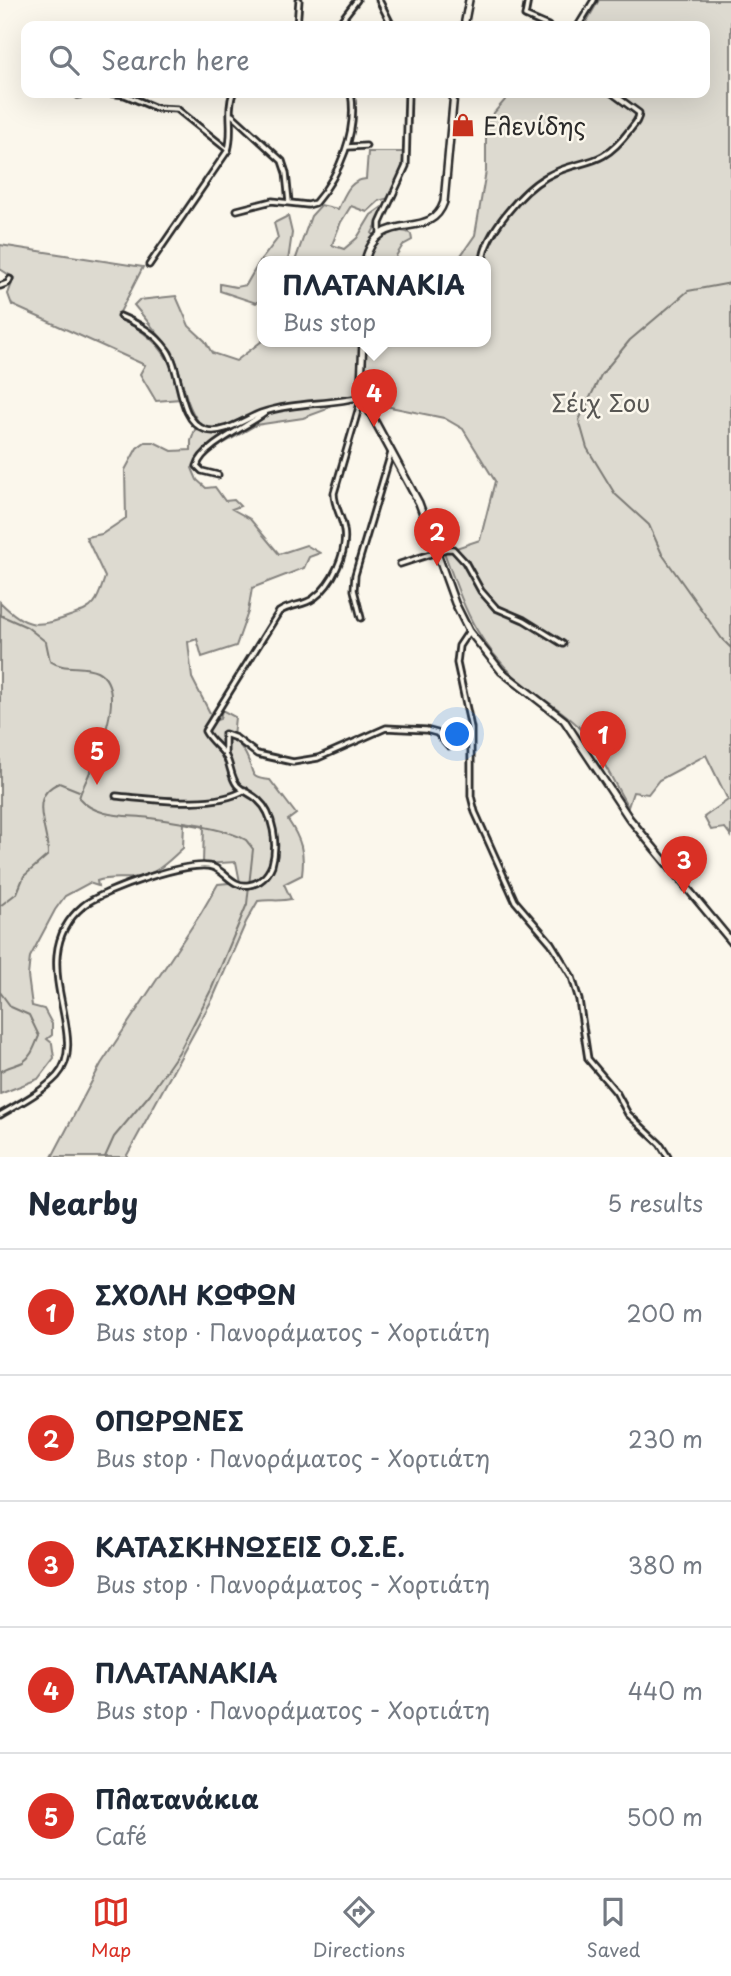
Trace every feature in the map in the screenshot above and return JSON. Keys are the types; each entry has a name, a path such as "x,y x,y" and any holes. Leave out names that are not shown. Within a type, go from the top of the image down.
{"main road":[{"path":"465,21 470,0"},
{"path":"367,256 371,244 380,234 399,226 425,222 440,212 444,202 453,98"},
{"path":"363,347 363,395 419,503 469,631 501,671 564,720 629,818 731,941"}],"street":[{"path":"297,21 299,0"},
{"path":"341,21 357,0"},
{"path":"379,0 390,21"},
{"path":"527,0 525,16 536,21"},
{"path":"582,21 594,0"},
{"path":"134,98 156,108 177,109 228,150"},
{"path":"149,265 228,150 232,135 232,98"},
{"path":"237,210 265,202 308,205 314,203 346,147 354,118 352,98"},
{"path":"380,234 380,223 406,166 408,98"},
{"path":"484,256 491,235 538,182 558,172 600,159 615,148 638,119 639,113 619,98"},
{"path":"232,115 282,161 288,181 289,202"},
{"path":"346,147 366,146"},
{"path":"0,286 8,283 10,279"},
{"path":"120,316 147,329 167,350 177,373 186,408 200,427 221,430 266,412 294,405 331,402 363,395"},
{"path":"225,755 208,736 206,726 279,612 316,596 336,569 344,548 345,531 334,504 334,493 363,395"},
{"path":"218,475 202,471 198,466 199,461 219,443 266,412"},
{"path":"361,618 354,590 355,575 392,451"},
{"path":"400,564 453,549 465,562 481,591 496,608 524,620 563,644"},
{"path":"469,631 459,646 457,663 471,728 471,796 475,813 515,901 551,943 572,977 579,1000 588,1059 616,1092 628,1114 660,1144 668,1157"},
{"path":"0,1115 58,1075 64,1062 67,1035 56,966 59,946 72,916 95,898 183,866 196,864 213,867 239,885 258,883 268,873 274,849 270,816 262,803 235,783 225,755 225,734 236,738 257,754 293,762 318,758 386,728 437,733 449,746"},
{"path":"116,796 206,801 227,798 245,790"},
{"path":"653,1137 659,1136"}],"green space":[{"name":"Σέιχ Σου","path":"599,0 731,0 731,836 725,828 711,830 704,817 728,800 706,755 659,780 648,794 633,792 628,807 600,756 581,729 522,683 482,638 465,607 444,552 480,540 495,481 463,429 444,418 370,403 365,388 357,397 337,399 325,410 303,418 256,425 221,445 192,468 197,480 206,488 215,487 225,501 234,500 240,506 232,509 250,519 279,554 306,545 320,553 309,557 304,568 252,588 248,612 236,646 202,657 197,639 188,642 192,678 211,715 210,722 220,719 222,710 235,717 233,737 246,754 253,774 258,778 270,780 296,814 288,820 301,846 302,875 284,884 291,899 258,901 213,998 126,1157 52,1157 101,1064 218,884 240,882 236,862 203,864 204,825 184,822 183,848 160,868 140,877 97,881 98,886 89,883 65,896 30,957 28,976 32,1006 44,1009 52,1024 52,1035 47,1039 52,1043 54,1058 38,1079 0,1094 0,602 24,621 40,624 59,620 92,606 105,577 86,537 102,534 126,518 125,470 137,448 145,442 154,442 172,451 191,450 191,441 198,421 189,405 172,351 134,305 139,300 176,296 189,326 205,341 212,353 236,361 257,345 257,347 491,347 491,256 460,256 475,235 486,171 486,122 507,98 710,98 710,21 587,21"},
{"path":"368,152 404,152 401,173 389,198 379,201 367,212 351,206 332,245 344,249 357,238 371,215 382,207 385,208 372,233 378,239 390,233 407,232 411,234 412,240 403,245 396,256 297,256 311,216 321,205 338,209 352,185 366,179"},
{"path":"288,216 292,233 289,256 264,256 278,238 274,223"},
{"path":"0,245 143,267 118,316 161,349 173,371 180,399 156,401 140,374 145,365 12,305 8,294 14,278 0,269"},
{"path":"257,266 256,303 220,291 220,284 236,287 246,285"}],"waterway":[{"path":"731,283 688,291 630,340 601,375 579,420 587,448 615,494 649,525 662,554 731,648"},
{"path":"0,615 27,627 46,642 50,661 61,666 91,669 107,680 111,694 106,729 79,798 103,812 172,821 227,832 246,840 253,849 247,904 211,990 179,1052 150,1094 114,1137 105,1157"},
{"path":"0,906 17,893 24,876 48,855 41,805 44,796 59,783 79,791"},
{"path":"0,992 11,1007 29,1015 39,1036 26,1060 0,1072"}],"place":[{"name":"Ελενίδης","path":"463,125"},
{"name":"ΠΛΑΤΑΝΑΚΙΑ","path":"374,427"},
{"name":"ΟΠΩΡΩΝΕΣ","path":"437,566"},
{"name":"ΣΧΟΛΗ ΚΩΦΩΝ","path":"603,769"},
{"name":"Πλατανάκια","path":"97,785"},
{"name":"ΚΑΤΑΣΚΗΝΩΣΕΙΣ Ο.Σ.Ε.","path":"684,894"}]}
